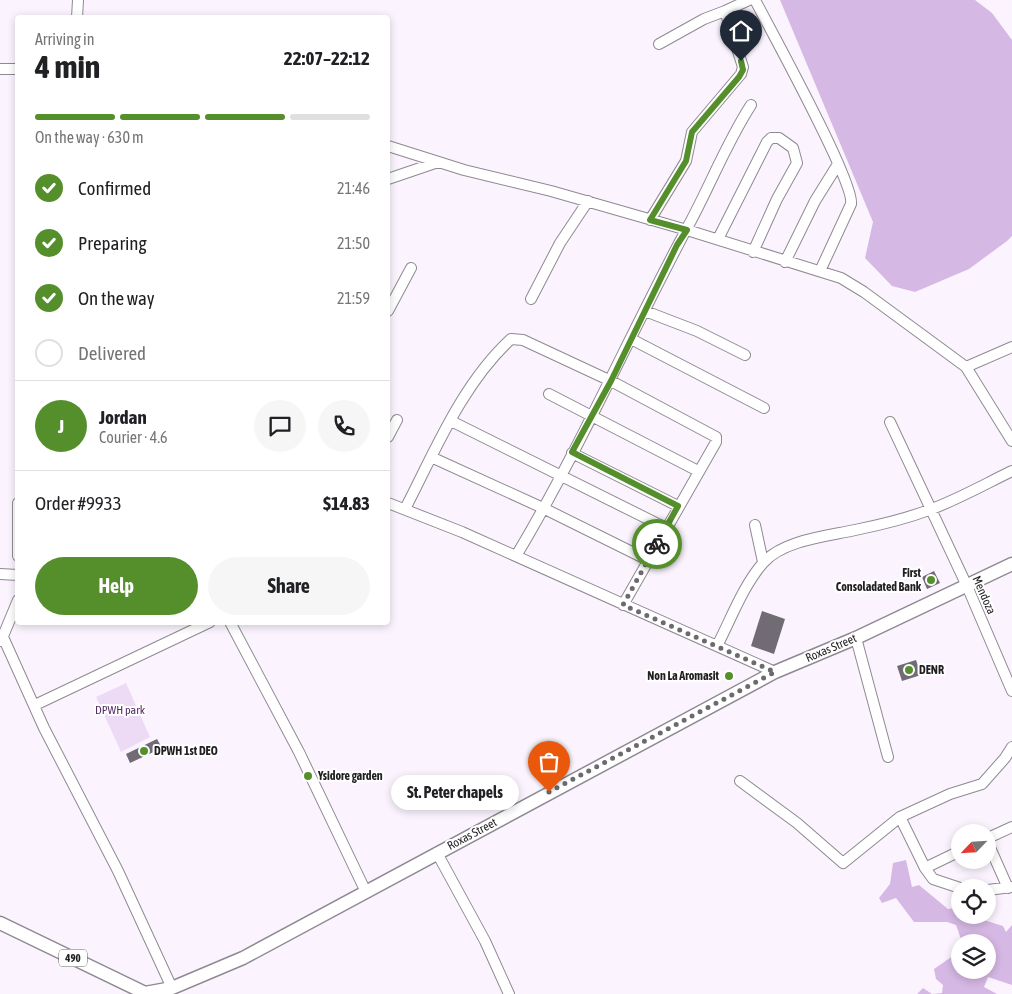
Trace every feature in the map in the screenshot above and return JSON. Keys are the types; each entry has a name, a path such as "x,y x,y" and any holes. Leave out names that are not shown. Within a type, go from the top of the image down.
{"main road":[{"name":"Roxas Street","path":"146,994 172,988 243,958 775,672 856,638 1012,564"},
{"name":"490","path":"0,923 146,994"}],"street":[{"path":"77,15 78,0"},
{"path":"659,44 704,19 749,0"},
{"path":"755,0 850,191 851,204 820,270"},
{"path":"650,220 686,161 692,132 741,74 743,67 725,11"},
{"path":"0,68 15,69"},
{"path":"516,556 611,381 677,245 687,230 735,129 751,106"},
{"path":"718,239 767,142 771,138 779,138 793,148 797,163 777,199 753,252"},
{"path":"390,147 438,162 588,201 842,278 966,367 1012,441"},
{"path":"390,178 438,162"},
{"path":"785,262 815,201 838,164"},
{"path":"531,298 560,243 588,201"},
{"path":"390,307 411,268"},
{"path":"645,311 697,331 745,355"},
{"path":"405,509 451,421 490,361 511,339 523,340 611,381 715,435 716,442 623,605"},
{"path":"631,340 764,408"},
{"path":"966,367 1012,347"},
{"path":"549,394 698,471"},
{"path":"390,433 397,420"},
{"path":"451,421 666,528"},
{"name":"Mendoza","path":"890,422 1012,691"},
{"path":"572,452 678,506"},
{"path":"431,458 542,508 648,560"},
{"path":"717,646 764,562 789,546 803,541 900,520 930,510 1012,471"},
{"path":"390,504 516,556 775,672"},
{"path":"754,525 764,562"},
{"path":"0,574 15,575"},
{"path":"15,608 2,640 36,705 44,728 140,915 172,988"},
{"path":"36,705 204,625"},
{"path":"232,625 299,752 366,892"},
{"path":"856,638 888,757"},
{"path":"740,781 797,823 843,863 900,817 950,794 982,784 1012,746"},
{"path":"900,817 925,868 939,882 951,885"},
{"path":"996,834 1012,827"},
{"path":"437,853 485,941 509,994"},
{"path":"925,868 951,855"},
{"path":"996,860 1010,887 996,889"}],"green space":[{"name":"DPWH park","path":"126,683 150,737 121,752 96,697"}],"shaded area":[{"path":"780,0 975,0 992,13 1012,40 1012,236 1007,241 969,269 915,292 892,286 865,258 873,222"},
{"path":"906,860 912,887 919,885 948,909 951,909 951,923 914,922 896,898 882,903 879,898 890,884 893,863"},
{"path":"953,924 996,924 1003,926 1006,932 1012,925 1012,985 994,979 996,979 996,934 959,934 956,925"},
{"path":"951,957 951,979 987,979 984,987 997,994 932,994 942,993 943,985 936,979 934,969"},
{"path":"923,988 932,994 917,994"}],"building":[{"name":"First Consoladated Bank","path":"934,571 940,583 927,589 922,577"},
{"path":"762,611 785,619 774,654 751,646"},
{"name":"DENR","path":"916,660 921,675 902,681 897,666"},
{"name":"DPWH 1st DEO","path":"157,739 162,748 130,763 126,754"}],"way so far":[{"path":"549,792 775,672 623,605 657,544"}],"place":[{"name":"First Consoladated Bank","path":"931,580"},
{"name":"DENR","path":"909,670"},
{"name":"Non La Aromasit","path":"729,676"},
{"name":"DPWH 1st DEO","path":"144,751"},
{"name":"Ysidore garden","path":"308,776"},
{"name":"St. Peter chapels","path":"549,792"}],"route":[{"path":"657,544 678,506 572,452 611,381 677,245 687,230 650,220 684,166 688,154 689,137 739,77 743,70 741,61"}]}
